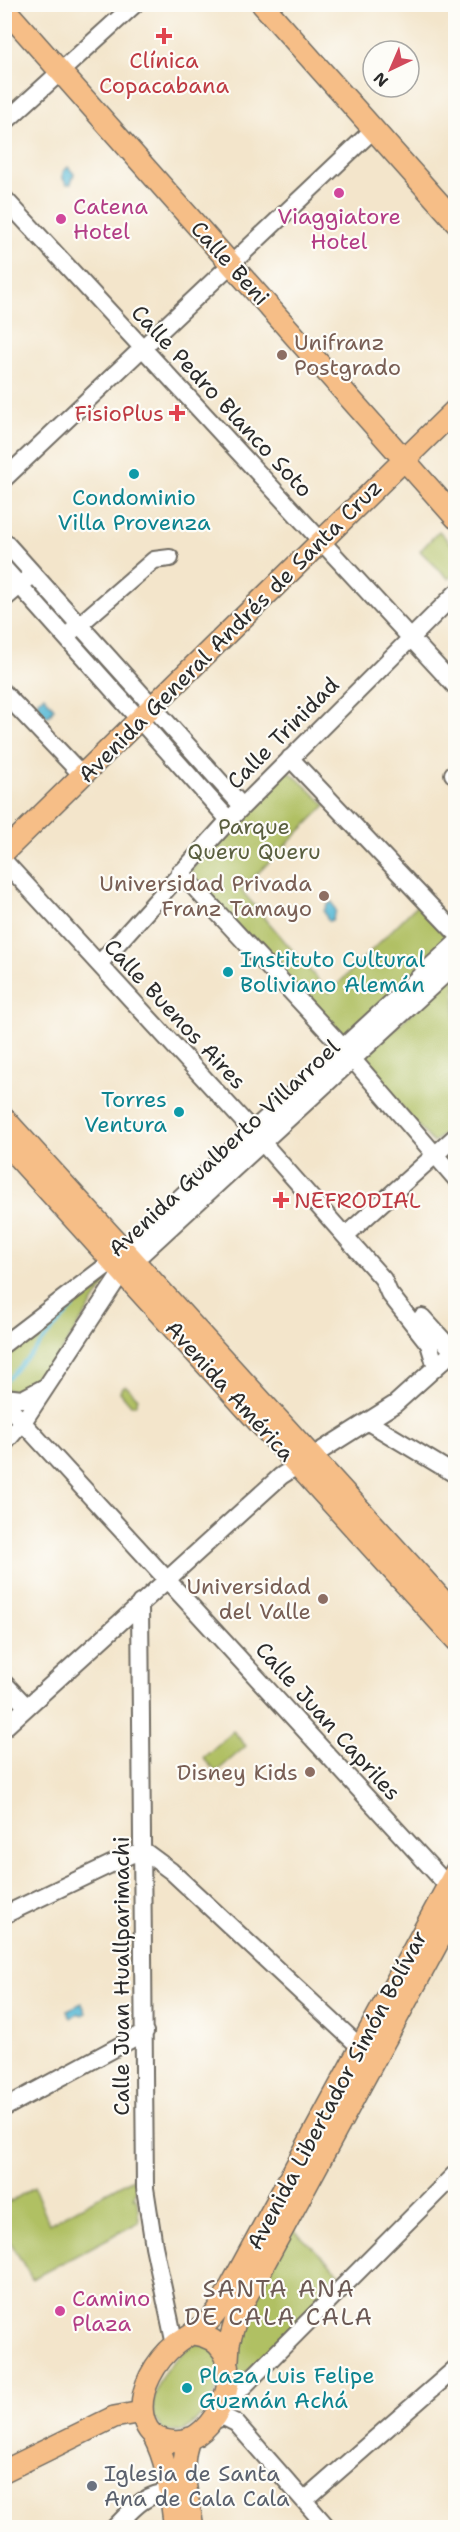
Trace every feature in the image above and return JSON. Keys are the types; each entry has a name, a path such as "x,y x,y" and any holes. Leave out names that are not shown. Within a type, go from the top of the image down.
{"main road":[{"path":"262,4 456,222"},
{"name":"Calle Beni","path":"4,8 456,518"},
{"name":"Avenida General Andrés de Santa Cruz","path":"4,852 456,409"},
{"name":"Avenida América","path":"4,1118 123,1261 305,1461 456,1615"},
{"name":"Avenida América","path":"4,1142 123,1261"},
{"name":"Avenida América","path":"305,1461 456,1640"},
{"name":"Avenida Libertador Simón Bolívar","path":"194,2334 211,2320 218,2310 451,1878"},
{"name":"Avenida Libertador Simón Bolívar","path":"228,2359 229,2343 238,2312 456,1909"},
{"path":"153,2435 172,2442 190,2438 211,2420 228,2384 228,2359 214,2341 194,2334 175,2345 154,2369 147,2383 142,2412 145,2422 163,2454 176,2528"},
{"path":"4,2471 114,2417 142,2412"},
{"path":"190,2438 185,2455 185,2472 193,2528"}],"street":[{"path":"4,123 135,4"},
{"path":"4,479 373,130"},
{"name":"Calle Pedro Blanco Soto","path":"4,198 456,687"},
{"path":"4,541 79,625 229,820"},
{"path":"66,637 154,560 170,558"},
{"path":"4,567 66,637 242,806"},
{"path":"4,599 33,574"},
{"name":"Calle Trinidad","path":"99,964 242,806 456,593"},
{"path":"4,693 83,776"},
{"path":"290,758 456,933"},
{"name":"Calle Buenos Aires","path":"4,861 258,1137 383,1279 388,1293 429,1344 436,1367"},
{"path":"180,872 456,1179"},
{"name":"Avenida Gualberto Villarroel","path":"4,1344 123,1261 346,1055 456,943"},
{"name":"Avenida Gualberto Villarroel","path":"346,1055 456,964"},
{"path":"345,1236 456,1136"},
{"name":"Avenida Gualberto Villarroel","path":"4,1444 23,1422 123,1261"},
{"name":"Calle Buenos Aires","path":"383,1279 393,1283 429,1326 454,1350"},
{"path":"4,1728 281,1476 395,1404 454,1350"},
{"path":"4,1397 22,1399 34,1395 47,1385"},
{"name":"Calle Juan Capriles","path":"4,1402 451,1878"},
{"path":"368,1422 456,1475"},
{"name":"Calle Juan Huallparimachi","path":"140,1603 144,1851 145,2188 154,2246 175,2345"},
{"path":"4,1683 27,1707"},
{"path":"4,1915 130,1855 144,1851 171,1871 360,2047"},
{"path":"4,2108 145,2032"},
{"path":"211,2420 456,2173"},
{"path":"305,2500 456,2368"},
{"path":"211,2420 224,2417 236,2423 328,2528"},
{"path":"114,2528 143,2498 160,2492 170,2492"}],"green space":[{"path":"439,531 455,548 455,573 449,579 420,551"},
{"path":"81,637 137,700 134,703 78,640"},
{"path":"152,715 233,804 228,808 148,719"},
{"name":"Parque Queru Queru","path":"290,772 326,805 241,890 329,993 418,904 447,936 447,941 348,1034 340,1034 292,985 291,979 253,939 247,938 190,871 284,773"},
{"path":"455,972 455,1125 433,1143 361,1060"},
{"path":"111,1270 113,1272 42,1381 24,1390 5,1389 5,1350"},
{"path":"126,1386 138,1398 135,1405 131,1405 120,1392 122,1387"},
{"path":"233,1731 246,1746 216,1772 203,1758"},
{"path":"135,2177 134,2197 137,2199 139,2222 32,2279 7,2236 5,2237 5,2205 34,2187 49,2224"},
{"path":"291,2227 345,2278 237,2381 240,2329"},
{"name":"Plaza Luis Felipe Guzmán Achá","path":"193,2344 209,2345 219,2363 221,2374 219,2384 210,2404 196,2421 181,2431 163,2431 153,2416 158,2383 176,2359"}],"water":[{"path":"68,167 74,174 71,183 67,184 63,179 63,172"},
{"path":"44,696 54,708 49,716 44,715 37,706 38,700"},
{"path":"332,902 336,911 332,920 328,921 324,911"},
{"path":"82,2003 86,2013 82,2015 78,2013 71,2018 67,2010"}],"waterway":[{"path":"5,1382 74,1307"}],"place":[{"name":"Clínica Copacabana","path":"164,36"},
{"name":"Viaggiatore Hotel","path":"339,193"},
{"name":"Catena Hotel","path":"61,219"},
{"name":"Unifranz Postgrado","path":"282,355"},
{"name":"FisioPlus","path":"177,413"},
{"name":"Condominio Villa Provenza","path":"134,474"},
{"name":"Universidad Privada Franz Tamayo","path":"324,896"},
{"name":"Instituto Cultural Boliviano Alemán","path":"228,972"},
{"name":"Torres Ventura","path":"179,1112"},
{"name":"NEFRODIAL","path":"281,1200"},
{"name":"Universidad del Valle","path":"323,1599"},
{"name":"Disney Kids","path":"310,1772"},
{"name":"Camino Plaza","path":"60,2311"},
{"name":"Plaza Luis Felipe Guzmán Achá","path":"187,2388"},
{"name":"Iglesia de Santa Ana de Cala Cala","path":"92,2486"}],"district":[{"name":"SANTA ANA DE CALA CALA","path":"279,2303"}]}
